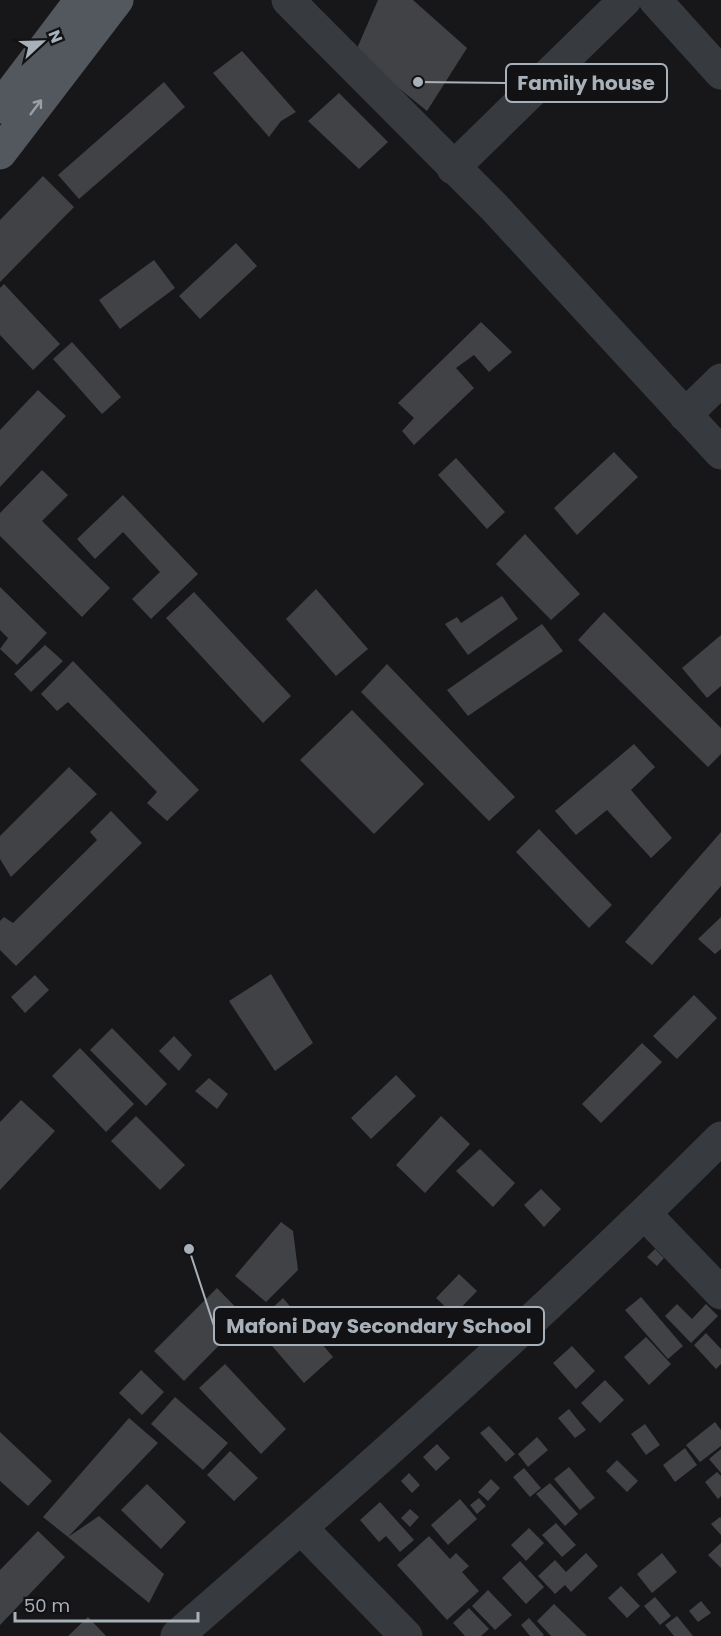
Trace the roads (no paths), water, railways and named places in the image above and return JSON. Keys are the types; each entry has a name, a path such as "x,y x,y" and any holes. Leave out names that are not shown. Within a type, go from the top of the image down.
{"main road":[{"path":"0,107 81,0"},
{"path":"0,153 117,0"}],"street":[{"path":"288,0 494,207 721,453"},
{"path":"453,168 626,0"},
{"path":"655,0 721,73"},
{"path":"684,415 721,380"},
{"path":"177,1636 301,1528 645,1214 721,1138"},
{"path":"645,1214 721,1293"},
{"path":"301,1528 406,1636"}],"place":[{"name":"Family house","path":"418,82"},
{"name":"Mafoni Day Secondary School","path":"189,1249"}]}
